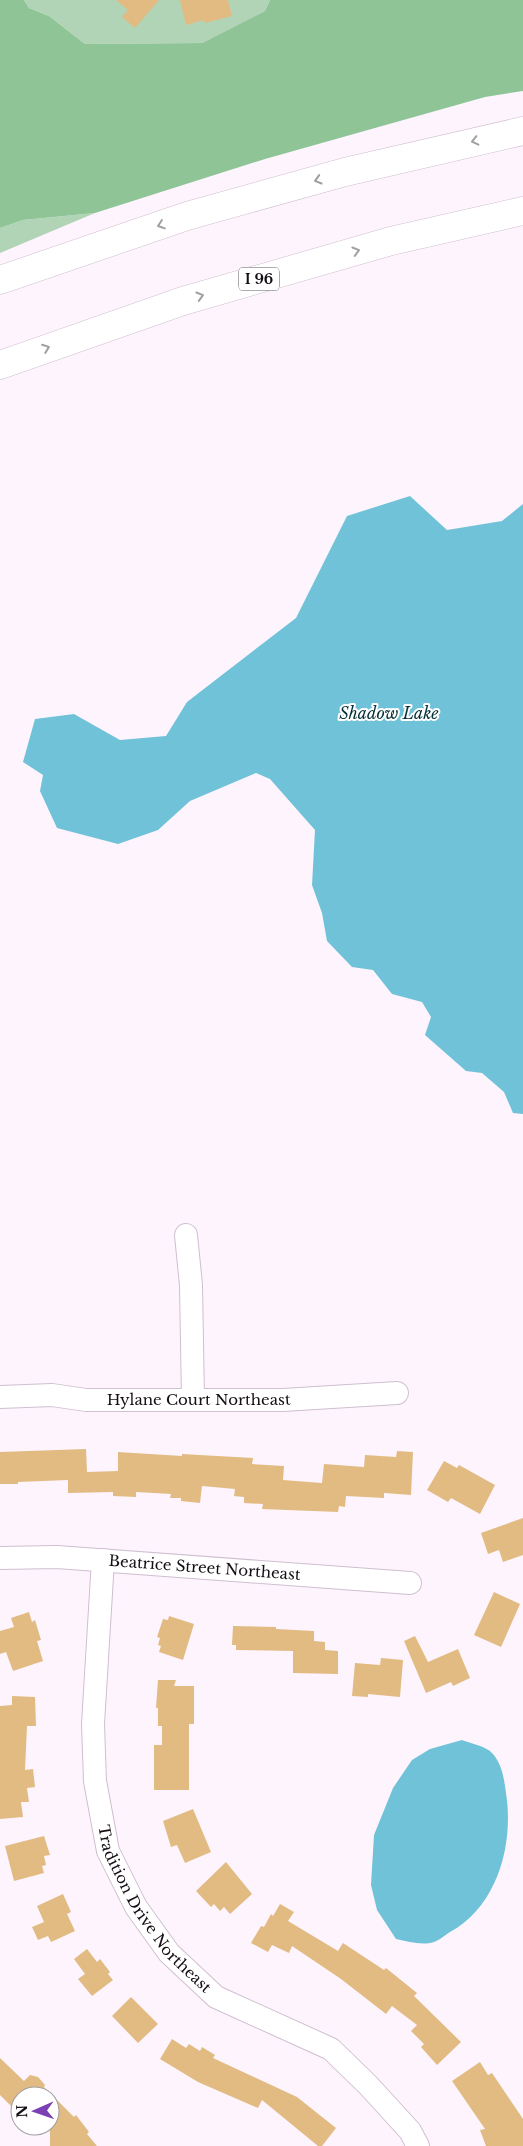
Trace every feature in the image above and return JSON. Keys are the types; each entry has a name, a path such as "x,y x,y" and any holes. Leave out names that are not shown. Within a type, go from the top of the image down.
{"highway":[{"path":"0,280 187,216 345,172 523,131"},
{"name":"I 96","path":"0,365 183,301 390,241 523,211"}],"street":[{"path":"186,1235 191,1285 193,1400"},
{"name":"Hylane Court Northeast","path":"0,1397 52,1395 86,1400 283,1400 397,1393"},
{"name":"Beatrice Street Northeast","path":"0,1558 57,1557 410,1583"},
{"name":"Tradition Drive Northeast","path":"103,1560 93,1724 94,1781 108,1851 136,1907 169,1953 216,1998 331,2049 410,2130 418,2146"}],"green space":[{"path":"0,0 24,0 29,8 49,16 85,44 202,43 265,11 270,0 523,0 523,91 485,97 265,159 95,213 23,220 0,228"},
{"path":"24,0 270,0 265,11 202,43 85,44 49,16 29,8"},
{"path":"95,213 0,253 0,228 23,220"}],"water":[{"name":"Shadow Lake","path":"410,496 447,530 502,521 523,504 523,1114 513,1113 504,1092 482,1073 466,1071 425,1035 431,1017 422,1002 392,994 373,970 352,967 327,941 322,913 312,885 315,830 270,779 256,773 190,801 158,830 118,844 57,828 40,791 43,775 23,762 35,719 74,714 120,740 166,736 187,702 296,618 347,516"},
{"path":"462,1740 490,1751 502,1770 508,1812 504,1852 499,1872 491,1890 467,1921 440,1939 426,1943 396,1939 377,1910 371,1885 374,1835 393,1788 412,1760 430,1749"}],"building":[{"path":"116,0 159,0 135,28 122,17 128,10"},
{"path":"180,0 228,0 232,16 205,23 204,20 186,25"},
{"path":"86,1449 87,1472 118,1471 118,1452 182,1456 182,1454 253,1458 252,1464 284,1466 283,1480 322,1483 324,1464 364,1467 365,1455 396,1457 397,1451 413,1452 411,1495 384,1493 384,1498 346,1496 345,1507 339,1506 338,1512 262,1509 263,1504 244,1503 244,1497 234,1496 235,1489 202,1486 200,1503 181,1501 181,1498 170,1498 171,1494 136,1492 136,1497 113,1496 113,1492 68,1493 68,1480 0,1484 0,1452"},
{"path":"444,1461 457,1468 459,1465 495,1485 480,1514 451,1498 448,1502 427,1490"},
{"path":"523,1518 523,1555 503,1562 499,1550 488,1554 481,1533"},
{"path":"494,1592 520,1604 501,1647 474,1635"},
{"path":"29,1612 32,1622 35,1620 41,1640 37,1641 43,1661 13,1671 6,1652 0,1654 0,1631 14,1627 11,1618"},
{"path":"169,1616 194,1624 183,1660 159,1652 161,1646 158,1645 160,1638 157,1637 163,1619 168,1620"},
{"path":"233,1626 276,1627 276,1629 314,1631 314,1641 325,1642 325,1650 338,1651 338,1674 293,1673 293,1651 236,1650 236,1645 232,1645"},
{"path":"415,1636 428,1662 458,1649 470,1678 453,1686 451,1682 426,1693 404,1641"},
{"path":"381,1658 403,1660 400,1697 368,1694 368,1697 352,1696 355,1663 380,1665"},
{"path":"158,1680 176,1680 174,1686 194,1686 194,1724 189,1724 189,1790 154,1790 154,1745 162,1745 162,1726 158,1726 158,1708 156,1708"},
{"path":"12,1696 35,1697 36,1726 27,1726 25,1770 33,1769 35,1787 27,1788 29,1802 21,1802 23,1817 0,1819 0,1706 12,1705"},
{"path":"193,1809 211,1852 185,1863 177,1845 171,1847 163,1821"},
{"path":"44,1836 50,1855 44,1856 46,1865 42,1866 44,1873 14,1881 5,1846"},
{"path":"226,1862 252,1894 230,1914 224,1907 220,1911 214,1904 211,1907 196,1891"},
{"path":"63,1894 71,1912 67,1914 75,1931 51,1942 48,1936 38,1940 32,1927 44,1922 37,1906"},
{"path":"280,1904 294,1912 288,1921 338,1951 343,1943 384,1970 386,1968 417,1993 414,1996 461,2042 437,2065 421,2047 424,2044 411,2031 417,2025 392,2006 386,2014 341,1979 292,1946 289,1953 272,1945 268,1952 251,1943 261,1926 264,1927 271,1914 273,1916"},
{"path":"87,1949 97,1962 100,1959 110,1972 108,1974 113,1980 92,1996 78,1979 85,1974 74,1959"},
{"path":"131,1997 158,2024 138,2043 112,2016"},
{"path":"172,2039 186,2048 189,2044 200,2051 202,2047 215,2055 213,2058 297,2097 336,2128 322,2146 318,2146 262,2100 258,2108 198,2082 160,2059"},
{"path":"0,2058 24,2081 30,2075 38,2077 45,2085 10,2086 10,2105 0,2095"},
{"path":"480,2062 488,2075 492,2073 523,2119 523,2146 486,2146 480,2130 485,2129 452,2081"},
{"path":"60,2103 74,2117 76,2115 89,2132 87,2134 97,2146 50,2146 50,2136 60,2136"}]}
